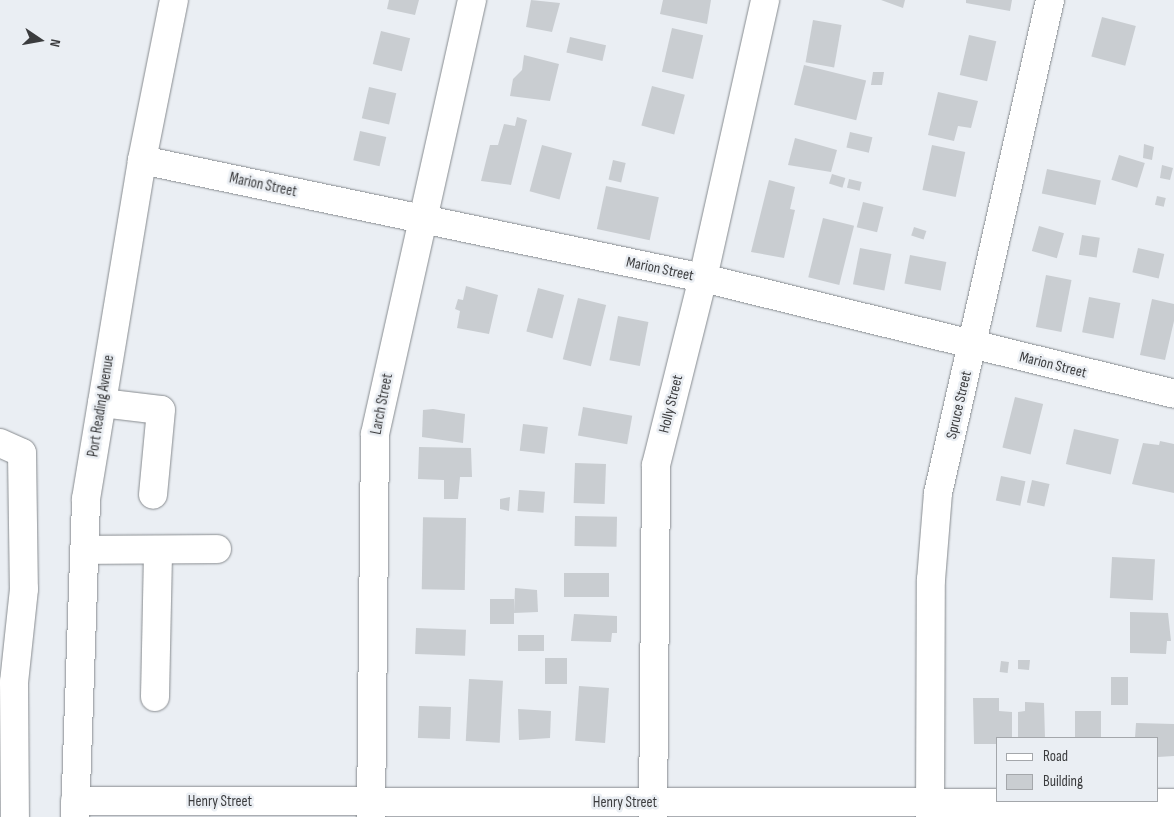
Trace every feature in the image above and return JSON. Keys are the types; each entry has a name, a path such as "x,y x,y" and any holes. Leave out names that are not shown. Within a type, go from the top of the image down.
{"street":[{"name":"Port Reading Avenue","path":"75,809 86,498 142,160 174,0"},
{"name":"Larch Street","path":"371,810 375,434 472,0"},
{"name":"Holly Street","path":"653,810 656,465 703,278 765,0"},
{"name":"Spruce Street","path":"930,810 932,580 938,494 1050,0"},
{"name":"Marion Street","path":"142,160 703,278 1174,394"},
{"path":"102,403 161,410 153,495"},
{"path":"0,443 22,453 24,589 14,682 15,817"},
{"path":"84,550 217,549"},
{"path":"155,697 158,550"},
{"name":"Henry Street","path":"75,809 930,810 1174,803"}],"building":[{"path":"389,0 419,0 415,15 387,9"},
{"path":"531,0 560,3 552,32 526,27"},
{"path":"663,0 711,0 707,24 660,14"},
{"path":"881,0 905,0 903,8"},
{"path":"966,0 1012,0 1010,11 966,3"},
{"path":"1102,17 1136,26 1125,66 1091,57"},
{"path":"813,20 842,25 834,67 806,62"},
{"path":"672,28 703,35 693,79 662,72"},
{"path":"381,31 410,38 402,71 373,64"},
{"path":"969,35 996,41 987,81 960,75"},
{"path":"570,37 606,45 602,61 566,53"},
{"path":"524,55 559,64 550,101 510,96 513,79 522,70"},
{"path":"804,65 866,80 856,120 794,105"},
{"path":"873,72 884,72 882,85 871,85"},
{"path":"652,86 685,95 674,134 641,126"},
{"path":"369,87 396,93 389,124 362,118"},
{"path":"938,92 978,101 971,128 958,126 954,141 928,135"},
{"path":"517,117 527,120 511,185 481,181 490,145 498,145 504,124 515,126"},
{"path":"360,131 386,137 380,166 353,160"},
{"path":"850,132 872,137 869,153 846,148"},
{"path":"795,138 837,150 831,172 788,165"},
{"path":"1144,144 1154,147 1152,160 1143,158"},
{"path":"542,145 572,153 560,199 530,191"},
{"path":"932,145 965,152 956,197 922,190"},
{"path":"1119,155 1145,163 1137,188 1111,180"},
{"path":"613,160 626,163 621,182 609,179"},
{"path":"1162,165 1173,168 1170,180 1160,178"},
{"path":"1047,169 1101,180 1096,205 1042,193"},
{"path":"832,174 845,178 842,188 829,184"},
{"path":"849,179 862,182 860,191 847,188"},
{"path":"769,180 795,187 790,209 795,210 784,258 751,252"},
{"path":"606,186 659,197 650,240 597,229"},
{"path":"1157,196 1166,198 1164,207 1155,205"},
{"path":"863,202 883,207 877,232 857,227"},
{"path":"823,218 854,226 839,285 808,277"},
{"path":"1039,226 1064,233 1057,258 1032,251"},
{"path":"914,227 926,231 924,240 911,236"},
{"path":"1082,235 1100,238 1097,258 1079,255"},
{"path":"860,248 891,254 884,290 853,284"},
{"path":"1138,248 1164,254 1159,278 1132,272"},
{"path":"910,255 946,262 941,291 904,283"},
{"path":"1046,275 1072,280 1061,332 1036,327"},
{"path":"466,286 498,295 489,334 457,328 460,311 455,309 458,299 463,300"},
{"path":"538,288 564,295 552,338 526,331"},
{"path":"1089,297 1120,303 1114,338 1082,332"},
{"path":"578,298 606,305 591,366 563,359"},
{"path":"1152,299 1174,304 1174,321 1165,360 1140,355"},
{"path":"618,316 648,322 640,366 609,360"},
{"path":"1015,397 1043,404 1031,454 1002,447"},
{"path":"583,407 632,416 627,444 578,436"},
{"path":"433,409 465,414 463,443 422,437 423,410"},
{"path":"523,424 548,427 545,454 520,451"},
{"path":"1074,429 1119,439 1111,474 1066,464"},
{"path":"1160,441 1174,444 1174,493 1132,484 1143,443 1159,445"},
{"path":"419,447 471,448 472,477 460,477 458,499 444,499 444,480 418,479"},
{"path":"575,463 606,464 605,504 574,503"},
{"path":"1001,476 1025,481 1020,506 996,500"},
{"path":"1032,480 1050,484 1044,506 1027,502"},
{"path":"519,490 545,492 543,513 518,511"},
{"path":"510,497 509,511 500,509 500,499"},
{"path":"575,516 617,517 616,547 574,546"},
{"path":"423,517 466,518 465,590 422,589"},
{"path":"1112,557 1155,559 1153,600 1110,598"},
{"path":"564,573 609,573 609,597 564,597"},
{"path":"515,588 537,590 538,612 514,613"},
{"path":"490,599 514,599 514,624 490,624"},
{"path":"1130,612 1168,613 1171,641 1167,641 1166,654 1130,653"},
{"path":"574,614 617,616 617,633 612,633 611,642 571,641"},
{"path":"416,628 466,630 465,656 415,654"},
{"path":"518,635 544,635 544,651 518,651"},
{"path":"545,658 567,658 567,684 545,684"},
{"path":"1018,660 1030,660 1029,670 1018,669"},
{"path":"1001,661 1009,662 1008,673 1000,672"},
{"path":"1111,677 1128,677 1128,705 1111,705"},
{"path":"469,679 503,681 500,743 466,741"},
{"path":"579,686 609,688 605,743 575,741"},
{"path":"973,698 999,698 999,711 1012,712 1012,737 996,737 996,744 974,744"},
{"path":"1025,702 1044,703 1045,737 1018,737 1018,712 1025,711"},
{"path":"419,706 451,707 450,739 418,738"},
{"path":"518,709 551,711 550,738 519,740"},
{"path":"1075,711 1101,711 1101,737 1075,737"},
{"path":"1136,723 1174,724 1174,756 1159,757 1159,737 1135,737"}]}
